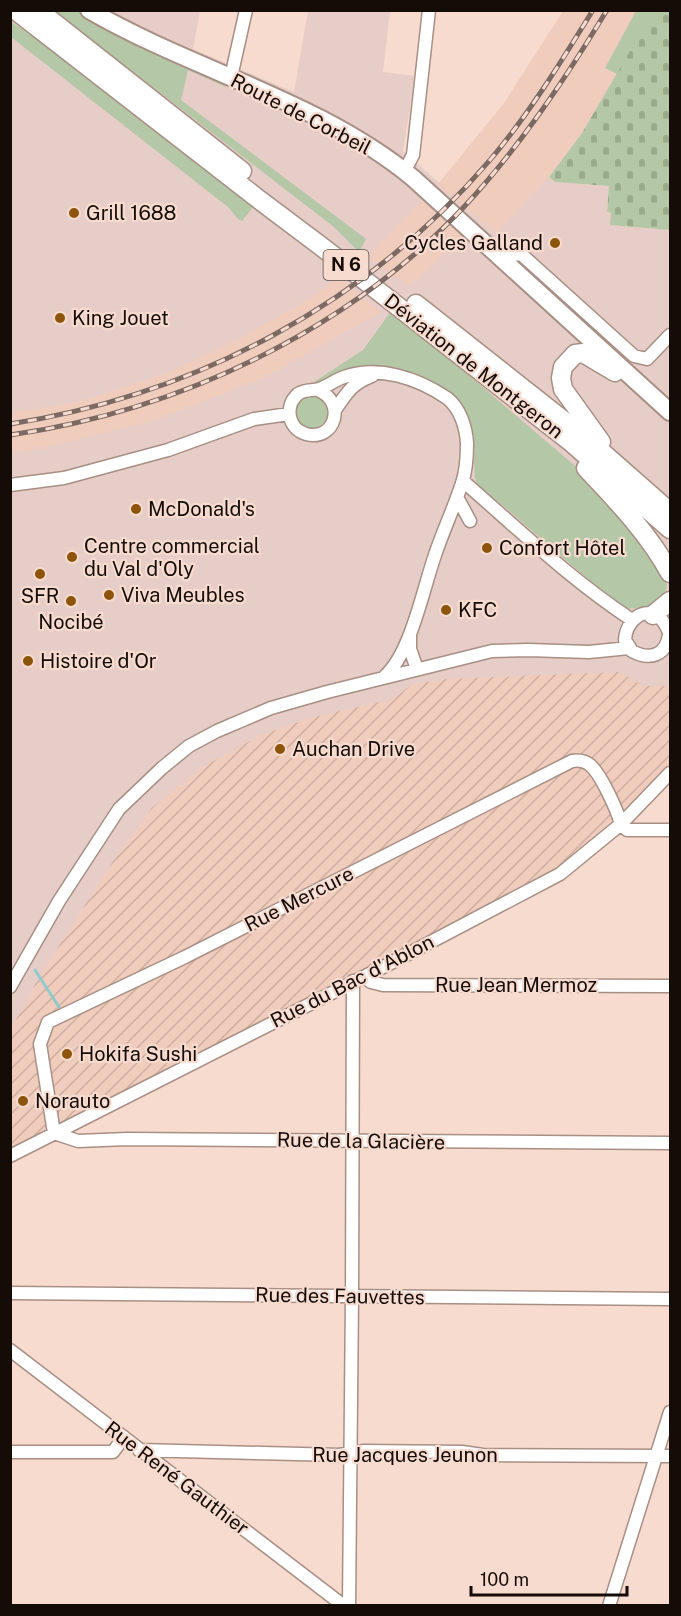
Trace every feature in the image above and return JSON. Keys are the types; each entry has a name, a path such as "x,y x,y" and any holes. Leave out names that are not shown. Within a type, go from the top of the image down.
{"main road":[{"name":"Déviation de Montgeron","path":"15,10 558,432 670,529"},
{"name":"Déviation de Montgeron","path":"38,10 262,187 532,394 670,512"},
{"name":"Route de Corbeil","path":"89,10 124,29 292,105 352,135 405,172 504,260 571,324 615,372 670,423"},
{"name":"Route de Corbeil","path":"571,324 607,353 670,412"},
{"path":"614,462 563,389 561,378 563,367 575,354 584,353 615,372"},
{"path":"558,432 565,448 593,475 639,527 670,573"},
{"path":"653,615 670,601"}],"street":[{"path":"231,77 246,10"},
{"path":"405,172 413,155 429,10"},
{"path":"504,260 513,255 522,254 634,356 647,359 670,335"},
{"path":"381,373 358,382 347,390 335,410 328,429 315,435 307,435 296,428 289,414 297,394 318,390 343,377 362,372 381,373 397,374 448,399 463,420 467,444 463,481 397,664 384,677"},
{"path":"318,390 330,397 335,410"},
{"path":"10,485 64,478 168,450 254,419 289,414"},
{"path":"463,481 574,578 632,620"},
{"path":"457,497 470,521"},
{"path":"641,614 653,615 665,624 670,635 665,655 644,656 629,648 626,631 632,620 641,614"},
{"path":"410,631 410,649 417,669"},
{"path":"10,987 59,901 119,809 189,746 217,731 271,708 492,651 589,652 629,648"},
{"name":"Rue Mercure","path":"54,1134 40,1044 48,1022 186,957 572,760 586,762 595,770 617,811 621,824"},
{"name":"Rue du Bac d'Ablon","path":"10,1156 560,874 621,824 670,773"},
{"path":"621,824 627,830 670,830"},
{"path":"349,1605 352,1141 358,979"},
{"name":"Rue Jean Mermoz","path":"358,979 383,985 670,986"},
{"path":"81,1120 94,1140"},
{"name":"Rue de la Glacière","path":"54,1134 78,1141 138,1139 670,1143"},
{"name":"Rue des Fauvettes","path":"10,1293 670,1299"},
{"name":"Rue René Gauthier","path":"10,1350 344,1605"},
{"path":"609,1605 670,1412"},
{"path":"10,1452 113,1452 124,1437"},
{"name":"Rue Jacques Jeunon","path":"139,1450 339,1455 349,1452 462,1452 483,1455 670,1456"}],"shaded area":[{"path":"11,11 200,11 193,49 294,92 308,11 390,11 383,72 415,76 403,151 495,232 549,177 555,182 609,186 607,212 611,213 610,225 670,230 670,768 11,1150"},
{"path":"563,11 654,11 582,133 549,177 496,233 438,184 504,103"},
{"path":"422,201 461,233 438,260 409,286 368,256"},
{"path":"339,278 381,312 263,378 152,421 47,447 11,453 11,413 79,402 169,372 233,342 301,304"},
{"path":"620,672 643,686 668,686 670,683 670,772 560,872 11,1160 11,1029 39,977 117,855 152,808 201,768 259,736 310,718 393,699 413,684 448,679"}],"green space":[{"path":"654,10 670,11 670,230 610,225 611,213 607,212 609,186 555,182 549,177 582,133"},
{"path":"54,11 79,11 227,81 226,87 188,70 181,100 366,239 359,252 334,227"},
{"path":"636,11 654,11 617,74 605,68"},
{"path":"10,21 54,51 253,207 242,221 228,207 11,37"},
{"path":"392,310 580,470 664,571 667,585 664,597 643,608 631,609 619,606 486,491 484,493 475,477 472,432 460,404 411,374 394,367 367,366 314,382 363,350"},
{"path":"312,396 323,401 328,412 323,423 312,428 301,423 296,412 301,401"}],"waterway":[{"path":"35,970 59,1007"}],"railway":[{"path":"10,424 79,410 146,391 211,365 274,335 334,299 390,258 442,211 490,160 531,106 593,10"},
{"path":"10,435 73,423 135,407 196,385 255,359 312,328 366,293 416,253 483,186 540,113 607,10"}],"place":[{"name":"Grill 1688","path":"74,213"},
{"name":"Cycles Galland","path":"555,243"},
{"name":"King Jouet","path":"60,318"},
{"name":"McDonald's","path":"136,509"},
{"name":"Confort Hôtel","path":"487,548"},
{"name":"Centre commercial du Val d'Oly","path":"72,557"},
{"name":"SFR","path":"40,574"},
{"name":"Viva Meubles","path":"109,595"},
{"name":"Nocibé","path":"71,601"},
{"name":"KFC","path":"446,610"},
{"name":"Histoire d'Or","path":"28,661"},
{"name":"Auchan Drive","path":"280,749"},
{"name":"Hokifa Sushi","path":"67,1054"},
{"name":"Norauto","path":"23,1101"}]}
